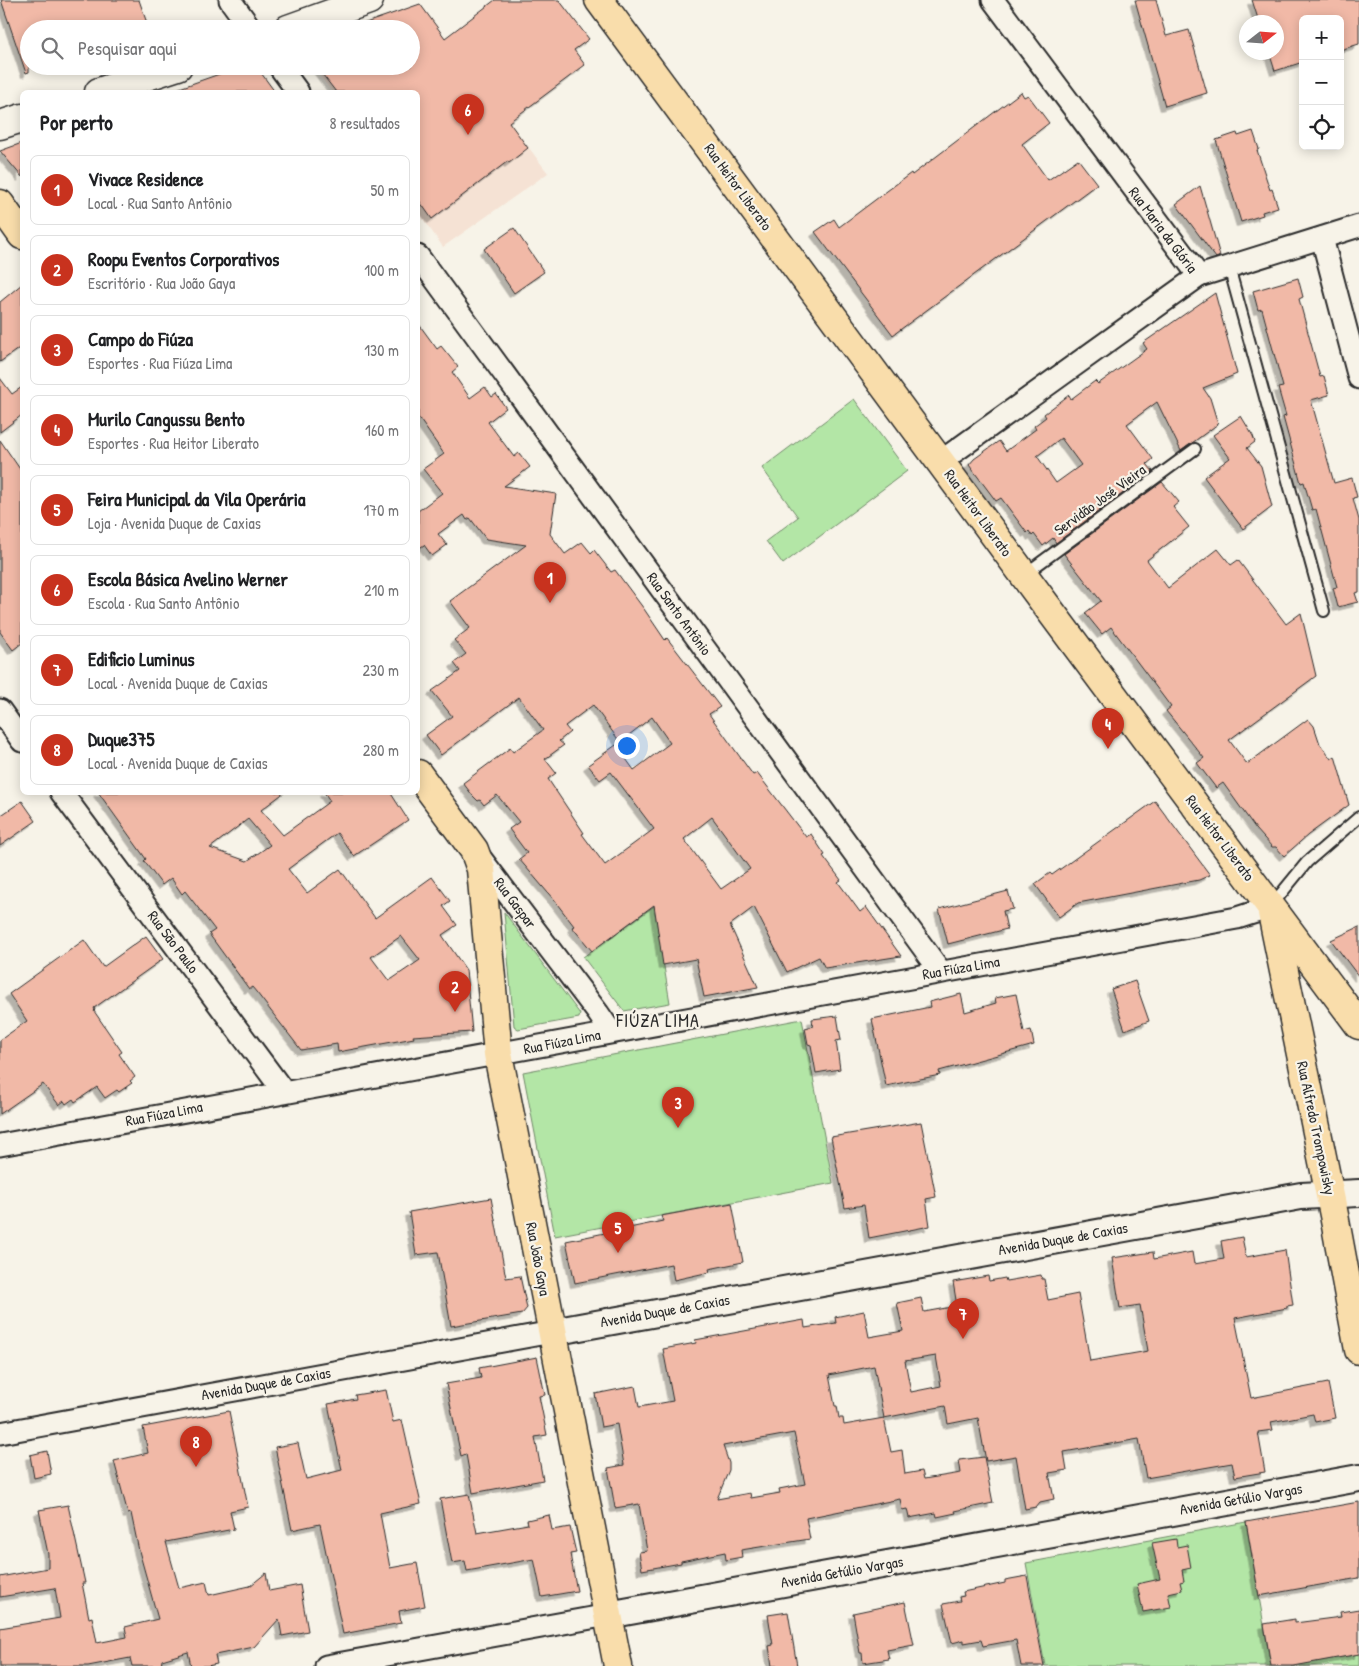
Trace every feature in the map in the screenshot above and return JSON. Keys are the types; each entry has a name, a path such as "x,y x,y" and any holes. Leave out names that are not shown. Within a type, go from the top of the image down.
{"main road":[{"path":"313,20 369,0"},
{"name":"Rua Heitor Liberato","path":"599,0 1359,1025"},
{"path":"105,90 151,75"},
{"path":"0,125 20,119"},
{"path":"0,204 20,232"},
{"name":"Rua Gaspar","path":"420,777 474,850"},
{"name":"Rua João Gaya","path":"474,850 481,869 498,1054 618,1666"},
{"name":"Rua Alfredo Trompowisky","path":"1271,907 1330,1195 1359,1350"}],"street":[{"path":"230,0 245,20"},
{"name":"Rua Maria da Glória","path":"940,462 1199,276 994,0"},
{"path":"286,75 297,90"},
{"path":"1199,276 1359,226"},
{"path":"1322,238 1359,378"},
{"name":"Rua Santo Antônio","path":"420,259 941,972"},
{"path":"0,710 20,737"},
{"name":"Rua São Paulo","path":"63,795 284,1092"},
{"name":"Rua Gaspar","path":"474,850 611,1032"},
{"name":"Rua Fiúza Lima","path":"0,1145 1237,918 1271,907"},
{"name":"Avenida Duque de Caxias","path":"0,1433 1301,1196 1359,1193"},
{"name":"Avenida Getúlio Vargas","path":"326,1666 1359,1478"}],"lane":[{"path":"1229,266 1324,611"},
{"name":"Servidão José Vieira","path":"1024,574 1195,449"},
{"path":"1271,907 1307,862 1359,817"}],"shaded area":[{"path":"420,4 548,173 443,247 420,215 420,90 331,90 320,75 420,75 420,20 374,20"}],"green space":[{"path":"854,399 907,471 783,564 766,541 798,517 762,468"},
{"path":"654,906 670,1003 624,1011 583,957"},
{"path":"504,912 580,1014 579,1018 518,1029 514,1026"},
{"path":"802,1019 833,1183 555,1236 523,1072"},
{"path":"1246,1522 1271,1666 1045,1666 1026,1563"},
{"path":"1359,1654 1359,1666 1292,1666"}],"building":[{"path":"1,0 139,0 146,20 20,20 20,55"},
{"path":"495,0 559,0 589,39 574,50 585,65 509,122 528,148 432,219 420,202 420,90 334,90 323,75 420,75 420,20 374,20 420,4 445,38"},
{"path":"1135,0 1156,0 1166,36 1189,30 1207,93 1165,106"},
{"path":"1252,0 1359,0 1359,44 1344,49 1344,15 1299,15 1299,63 1275,71 1272,60 1284,60 1284,15 1257,15"},
{"path":"216,75 263,75 274,90 174,90"},
{"path":"1021,92 1024,97 1028,95 1049,123 1022,144 1048,180 1078,159 1097,184 893,335 815,232 834,219 839,227 911,173 912,175"},
{"path":"1253,131 1270,190 1272,189 1278,207 1262,212 1263,215 1241,222 1216,140 1237,133 1238,136"},
{"path":"20,144 20,175 0,151"},
{"path":"1200,186 1220,256 1216,258 1176,204"},
{"path":"514,228 544,272 514,293 484,249"},
{"path":"1298,278 1303,297 1299,299 1320,377 1324,376 1329,395 1311,400 1334,483 1352,478 1357,497 1353,498 1359,520 1359,592 1355,593 1358,602 1338,607 1333,588 1337,587 1316,509 1312,510 1304,482 1301,483 1283,417 1286,416 1278,388 1283,387 1262,309 1258,310 1253,291"},
{"path":"20,286 20,347 0,362 0,302"},
{"path":"1215,293 1237,374 1203,388 1210,398 1218,424 1181,451 1157,402 1127,424 1153,459 1147,464 1153,471 1056,543 1053,538 1043,546 1034,534 1032,536 1029,531 1027,533 1001,498 996,501 969,465 974,459 999,441 1006,451 1036,429 1034,426 1046,417 1044,414 1069,395 1071,399 1095,381 1098,384 1147,349 1143,343","holes":["1061,438 1081,465 1056,483 1037,456"]},
{"path":"420,326 437,349 441,346 458,367 452,372 470,398 485,387 492,397 496,394 506,408 488,422 514,457 519,453 530,467 504,486 556,494 550,534 565,554 582,542 591,553 594,550 611,572 615,570 665,640 667,638 720,707 709,714 753,775 757,773 806,837 811,834 825,855 823,856 841,880 838,882 860,912 866,907 901,956 825,968 819,957 787,972 754,907 730,925 758,987 704,997 696,959 663,965 654,905 592,951 572,927 574,926 554,900 519,859 527,853 509,829 519,822 497,795 484,805 473,796 463,783 510,748 513,752 543,730 519,697 441,755 426,735 452,716 432,691 460,671 454,663 466,654 454,640 470,628 450,601 526,545 486,539 470,518 467,520 464,515 438,534 447,545 432,556 424,545 420,548 420,510 442,493 423,469 444,454 420,420","holes":["593,705 620,742 652,717 670,743 634,770 616,745 588,765 600,780 611,772 654,829 605,865 582,834 584,833 548,779 556,773 545,759 564,745 559,741 570,732 565,726","712,817 750,869 721,889 684,839"]},
{"path":"0,378 12,394 20,388 20,417 0,432"},
{"path":"1241,416 1253,436 1255,442 1247,448 1261,466 1272,507 1243,529 1204,477 1230,458 1213,435"},
{"path":"0,440 20,469 20,645 13,650 0,632"},
{"path":"1162,482 1179,502 1173,507 1189,527 1147,560 1168,588 1218,549 1231,565 1238,560 1286,624 1301,613 1316,676 1229,740 1247,764 1308,719 1314,726 1320,744 1331,759 1335,756 1349,805 1308,835 1284,856 1276,847 1272,847 1256,829 1223,783 1216,788 1197,763 1204,758 1166,711 1171,707 1111,627 1102,634 1085,613 1101,601 1064,554"},
{"path":"100,795 281,795 261,810 283,835 330,801 326,795 392,795 408,820 354,856 337,833 288,869 307,893 340,869 375,918 432,877 450,901 443,906 457,925 442,935 466,970 472,1032 413,1036 414,1038 338,1052 337,1044 301,1050 252,987 249,989 209,934 215,930 185,891 182,894 171,878 162,885 144,861 146,859","holes":["248,819 270,845 247,861 210,848","401,936 420,960 389,981 371,957"]},
{"path":"22,801 36,821 0,846 0,816"},
{"path":"1155,801 1210,875 1199,880 1078,903 1059,917 1035,884 1050,873 1052,875"},
{"path":"1008,891 1013,909 1003,911 1007,929 948,944 939,909"},
{"path":"1359,927 1359,977 1331,940"},
{"path":"146,936 163,959 94,1008 94,1011 122,1052 119,1054 135,1077 130,1081 132,1083 119,1092 117,1090 105,1098 97,1087 75,1102 73,1099 66,1104 64,1101 59,1105 43,1084 0,1114 0,1040 27,1021 9,994 84,940 103,967"},
{"path":"1135,981 1149,1021 1125,1030 1111,989"},
{"path":"961,994 965,1012 996,1003 995,998 1016,994 1024,1032 1031,1030 1034,1045 939,1071 940,1075 886,1086 872,1019 930,1007 929,1002"},
{"path":"837,1016 841,1040 836,1041 840,1069 816,1073 811,1045 808,1044 805,1028 813,1026 812,1019"},
{"path":"921,1122 936,1197 926,1199 930,1226 869,1238 864,1205 845,1208 831,1137"},
{"path":"491,1198 506,1278 520,1276 527,1308 522,1314 451,1326 438,1252 416,1255 409,1212"},
{"path":"732,1203 743,1262 709,1269 710,1272 674,1280 671,1264 575,1283 566,1241 663,1221 661,1216"},
{"path":"1242,1237 1246,1257 1285,1250 1293,1305 1287,1306 1287,1308 1235,1318 1251,1398 1328,1383 1335,1418 1315,1422 1313,1414 1271,1422 1273,1430 1258,1432 1265,1472 1235,1477 1232,1463 1146,1478 1139,1439 1064,1452 1067,1470 1049,1473 1054,1499 1040,1502 1036,1507 1025,1509 1016,1456 986,1461 978,1418 948,1424 945,1406 884,1418 891,1452 902,1450 905,1474 922,1471 924,1479 961,1473 959,1460 984,1457 993,1503 937,1517 936,1513 909,1518 907,1509 902,1510 900,1499 806,1518 810,1539 741,1550 742,1557 726,1560 725,1552 642,1570 639,1552 647,1551 639,1504 615,1508 608,1468 624,1465 617,1424 601,1427 595,1394 635,1386 639,1407 673,1401 663,1349 696,1343 695,1340 804,1320 805,1328 836,1323 835,1317 864,1311 869,1337 903,1331 897,1303 921,1298 924,1312 957,1306 953,1282 988,1276 989,1281 1005,1278 1006,1281 1041,1275 1042,1279 1044,1279 1048,1300 1078,1294 1090,1361 1148,1351 1140,1305 1120,1308 1112,1258 1153,1252 1154,1259 1192,1252 1194,1264 1224,1259 1221,1241","holes":["936,1356 941,1386 911,1392 905,1361","874,1366 884,1418 844,1425 843,1418 839,1418 837,1406 835,1406 829,1375","794,1433 805,1484 779,1489 780,1493 751,1498 750,1493 717,1499 729,1470 729,1463 723,1446"]},
{"path":"537,1357 545,1395 539,1396 547,1435 535,1437 543,1480 473,1493 466,1454 461,1456 446,1384 481,1378 479,1368"},
{"path":"386,1390 393,1422 402,1420 421,1504 380,1513 390,1568 417,1563 425,1606 399,1611 401,1623 343,1634 320,1524 292,1530 275,1447 298,1443 306,1479 342,1470 328,1404 356,1399 355,1395"},
{"path":"229,1411 248,1507 230,1511 234,1529 166,1542 179,1588 206,1582 209,1595 250,1586 266,1573 269,1591 300,1585 308,1631 282,1636 279,1619 254,1647 215,1655 217,1664 207,1666 191,1666 188,1652 162,1660 161,1666 132,1666 130,1658 88,1666 0,1666 0,1628 60,1618 55,1588 0,1597 0,1577 48,1568 48,1554 39,1510 68,1505 85,1583 82,1583 89,1618 92,1617 97,1643 127,1637 125,1627 158,1619 139,1551 131,1513 128,1514 114,1461 148,1453 143,1427"},
{"path":"47,1451 51,1474 34,1478 30,1455"},
{"path":"469,1494 477,1533 528,1524 527,1520 549,1515 552,1530 570,1527 576,1553 570,1554 577,1591 542,1597 534,1559 467,1571 465,1561 452,1563 440,1499"},
{"path":"1359,1502 1359,1578 1259,1596 1246,1522"},
{"path":"1176,1539 1177,1547 1187,1545 1191,1568 1182,1570 1184,1581 1180,1582 1182,1590 1168,1593 1171,1607 1143,1612 1137,1584 1160,1579 1152,1543"},
{"path":"1027,1576 1044,1666 1021,1666 1016,1640 983,1646 981,1640 964,1643 964,1640 952,1643 943,1604 960,1601 959,1597 964,1596 963,1592"},
{"path":"905,1602 914,1645 887,1650 889,1659 863,1663 853,1613"},
{"path":"1359,1609 1359,1654 1294,1666 1271,1666 1264,1624 1295,1619 1295,1623 1341,1617 1340,1612"},
{"path":"788,1612 797,1666 772,1666 769,1646 773,1645 768,1615"}],"place":[{"name":"Escola Básica Avelino Werner","path":"468,135"},
{"name":"Vivace Residence","path":"550,603"},
{"name":"Murilo Cangussu Bento","path":"1108,749"},
{"name":"Roopu Eventos Corporativos","path":"455,1012"},
{"name":"Campo do Fiúza","path":"678,1128"},
{"name":"Feira Municipal da Vila Operária","path":"618,1253"},
{"name":"Edificio Luminus","path":"963,1339"},
{"name":"Duque375","path":"196,1467"}],"district":[{"name":"FIÚZA LIMA","path":"658,1021"}]}
